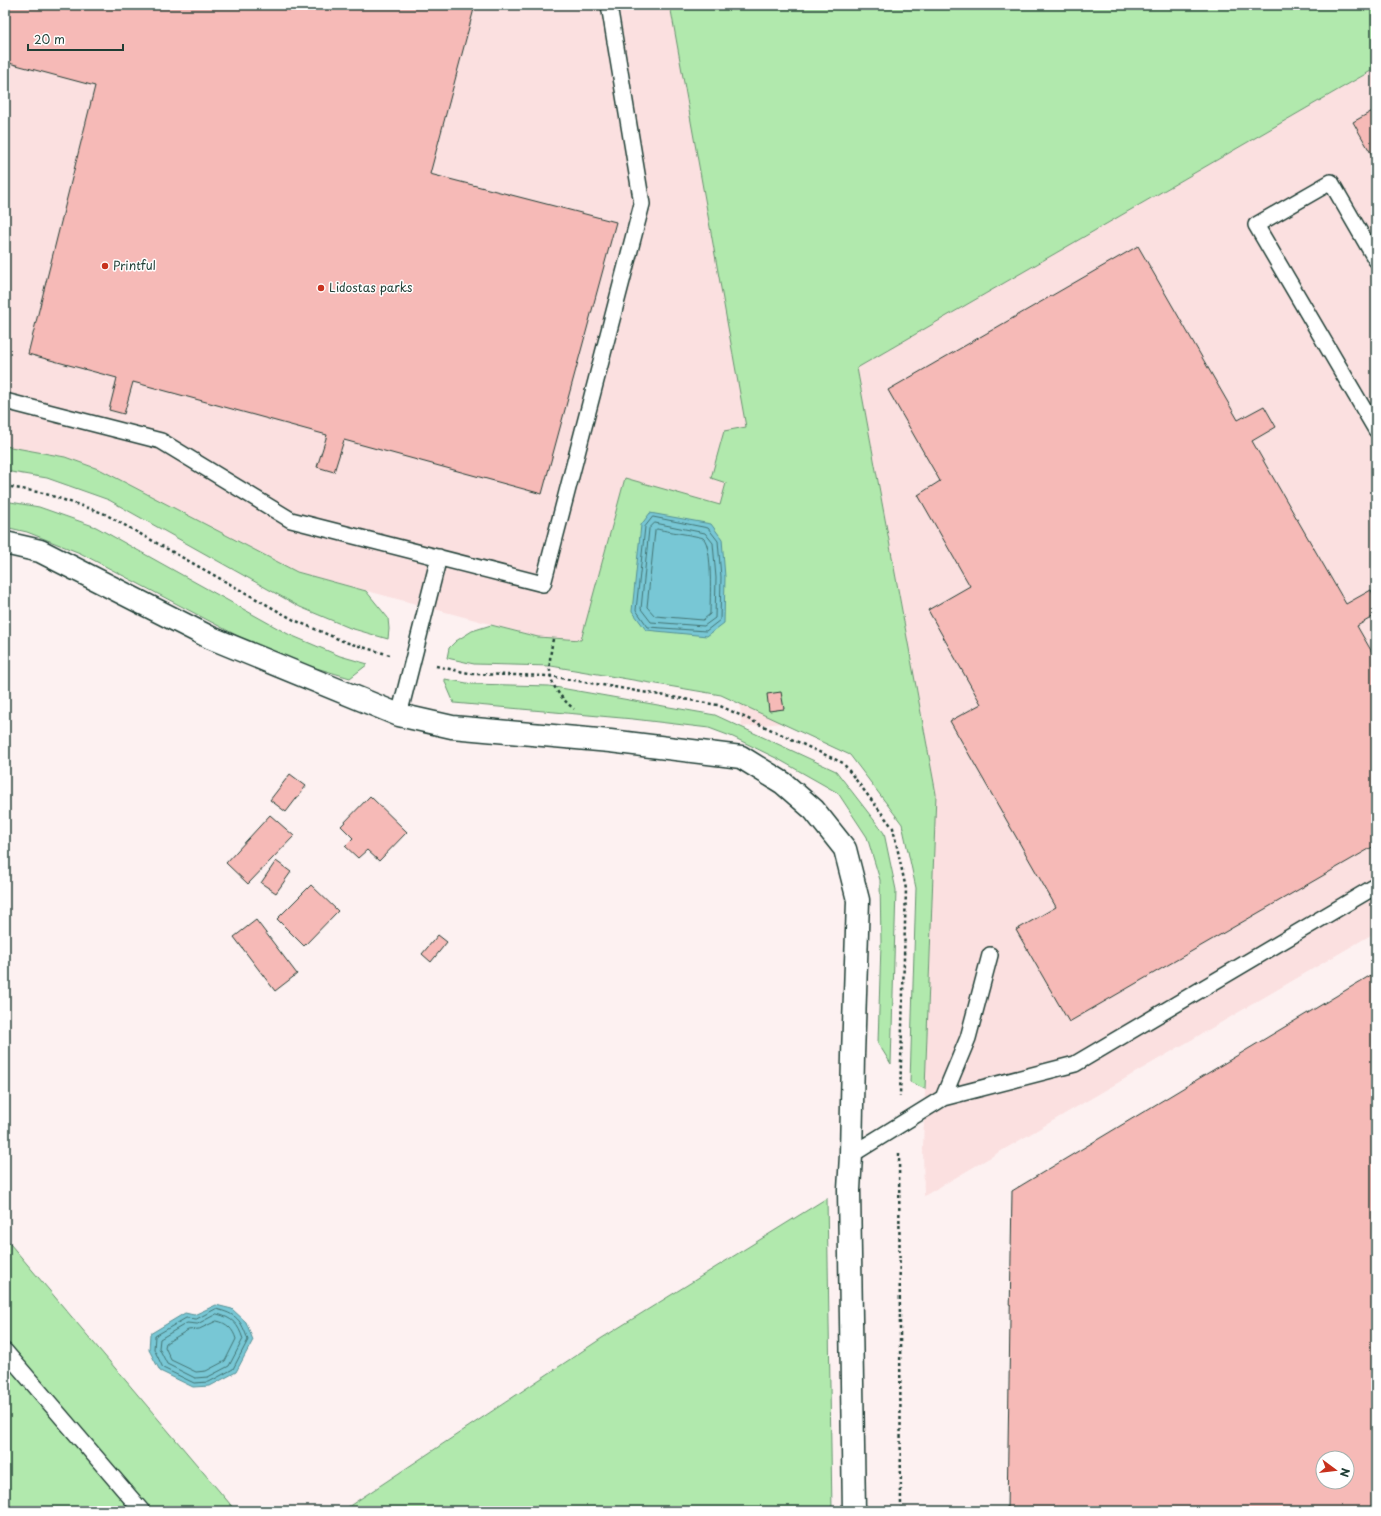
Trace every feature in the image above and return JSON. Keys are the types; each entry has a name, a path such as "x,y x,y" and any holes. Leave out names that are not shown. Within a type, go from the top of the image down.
{"street":[{"path":"5,543 40,551 209,637 399,716 452,728 610,741 741,757 783,783 814,810 845,849 858,900 849,1190 854,1511"}],"lane":[{"path":"5,401 161,441 291,520 543,584 642,204 609,5"},
{"path":"1376,260 1331,182 1256,225 1376,430"},
{"path":"399,716 438,557"},
{"path":"851,1155 943,1098 1075,1064 1376,886"},
{"path":"943,1098 968,1038 990,955"},
{"path":"5,1351 142,1511"}],"path":[{"path":"5,486 43,493 103,513 294,620 345,642 413,661 473,674 550,676 718,705 843,763 893,828 906,889 899,1125 901,1511"},
{"path":"553,639 550,657 550,676 555,689 563,700 574,710"}],"shaded area":[{"path":"5,5 687,5 789,629 581,641 538,637 297,572 101,470 65,457 5,446"},
{"path":"1376,68 1376,932 924,1196 923,1148 936,794 857,368"},
{"path":"738,685 793,722 742,727"}],"green space":[{"path":"670,5 1376,5 1376,68 857,368 936,794 925,1089 910,1082 916,888 902,824 850,755 721,695 551,666 474,664 447,658 449,648 456,641 472,631 491,625 538,637 581,640 625,478 720,505 726,483 711,478 724,431 746,427"},
{"path":"5,446 65,457 101,470 297,572 366,591 388,618 388,639 350,628 300,607 109,500 47,478 5,471"},
{"path":"5,501 39,507 96,527 288,634 340,656 368,664 350,678 276,656 80,553 27,532 5,527"},
{"path":"445,679 472,684 549,686 715,715 836,771 884,833 896,890 891,1064 878,1043 881,943 880,880 867,837 838,793 778,759 733,737 709,728 633,719 454,703"},
{"path":"827,1198 832,1511 342,1511 602,1338"},
{"path":"5,1238 236,1511 5,1511"}],"water":[{"path":"650,513 711,524 722,539 725,577 724,623 707,636 646,630 632,611 641,525"},
{"path":"216,1305 232,1309 246,1322 253,1340 236,1372 210,1386 193,1387 160,1371 149,1350 150,1334 185,1313 194,1315"}],"building":[{"name":"Lidostas parks","path":"5,5 475,5 430,174 616,222 542,494 344,440 334,472 317,467 327,435 133,382 124,414 109,410 117,378 28,354 95,86 5,62"},
{"path":"1376,109 1376,162 1353,122"},
{"path":"1138,246 1238,420 1264,406 1276,427 1252,441 1346,604 1371,590 1376,600 1376,615 1357,626 1376,659 1376,845 1069,1022 1016,930 1056,907 950,721 981,704 928,610 970,586 918,495 940,481 888,390"},
{"path":"781,692 784,709 769,711 767,694"},
{"path":"290,774 306,786 286,812 270,800"},
{"path":"370,796 407,832 379,861 367,850 358,858 345,846 353,838 341,826"},
{"path":"270,815 294,836 248,884 226,863"},
{"path":"276,861 291,872 276,893 261,883"},
{"path":"311,885 338,911 304,946 277,919"},
{"path":"256,920 297,974 275,991 234,937"},
{"path":"438,935 447,942 431,962 422,954"},
{"path":"1376,972 1376,1511 1007,1511 1012,1191"}],"place":[{"name":"Printful","path":"105,266"},
{"name":"Lidostas parks","path":"321,288"}]}
